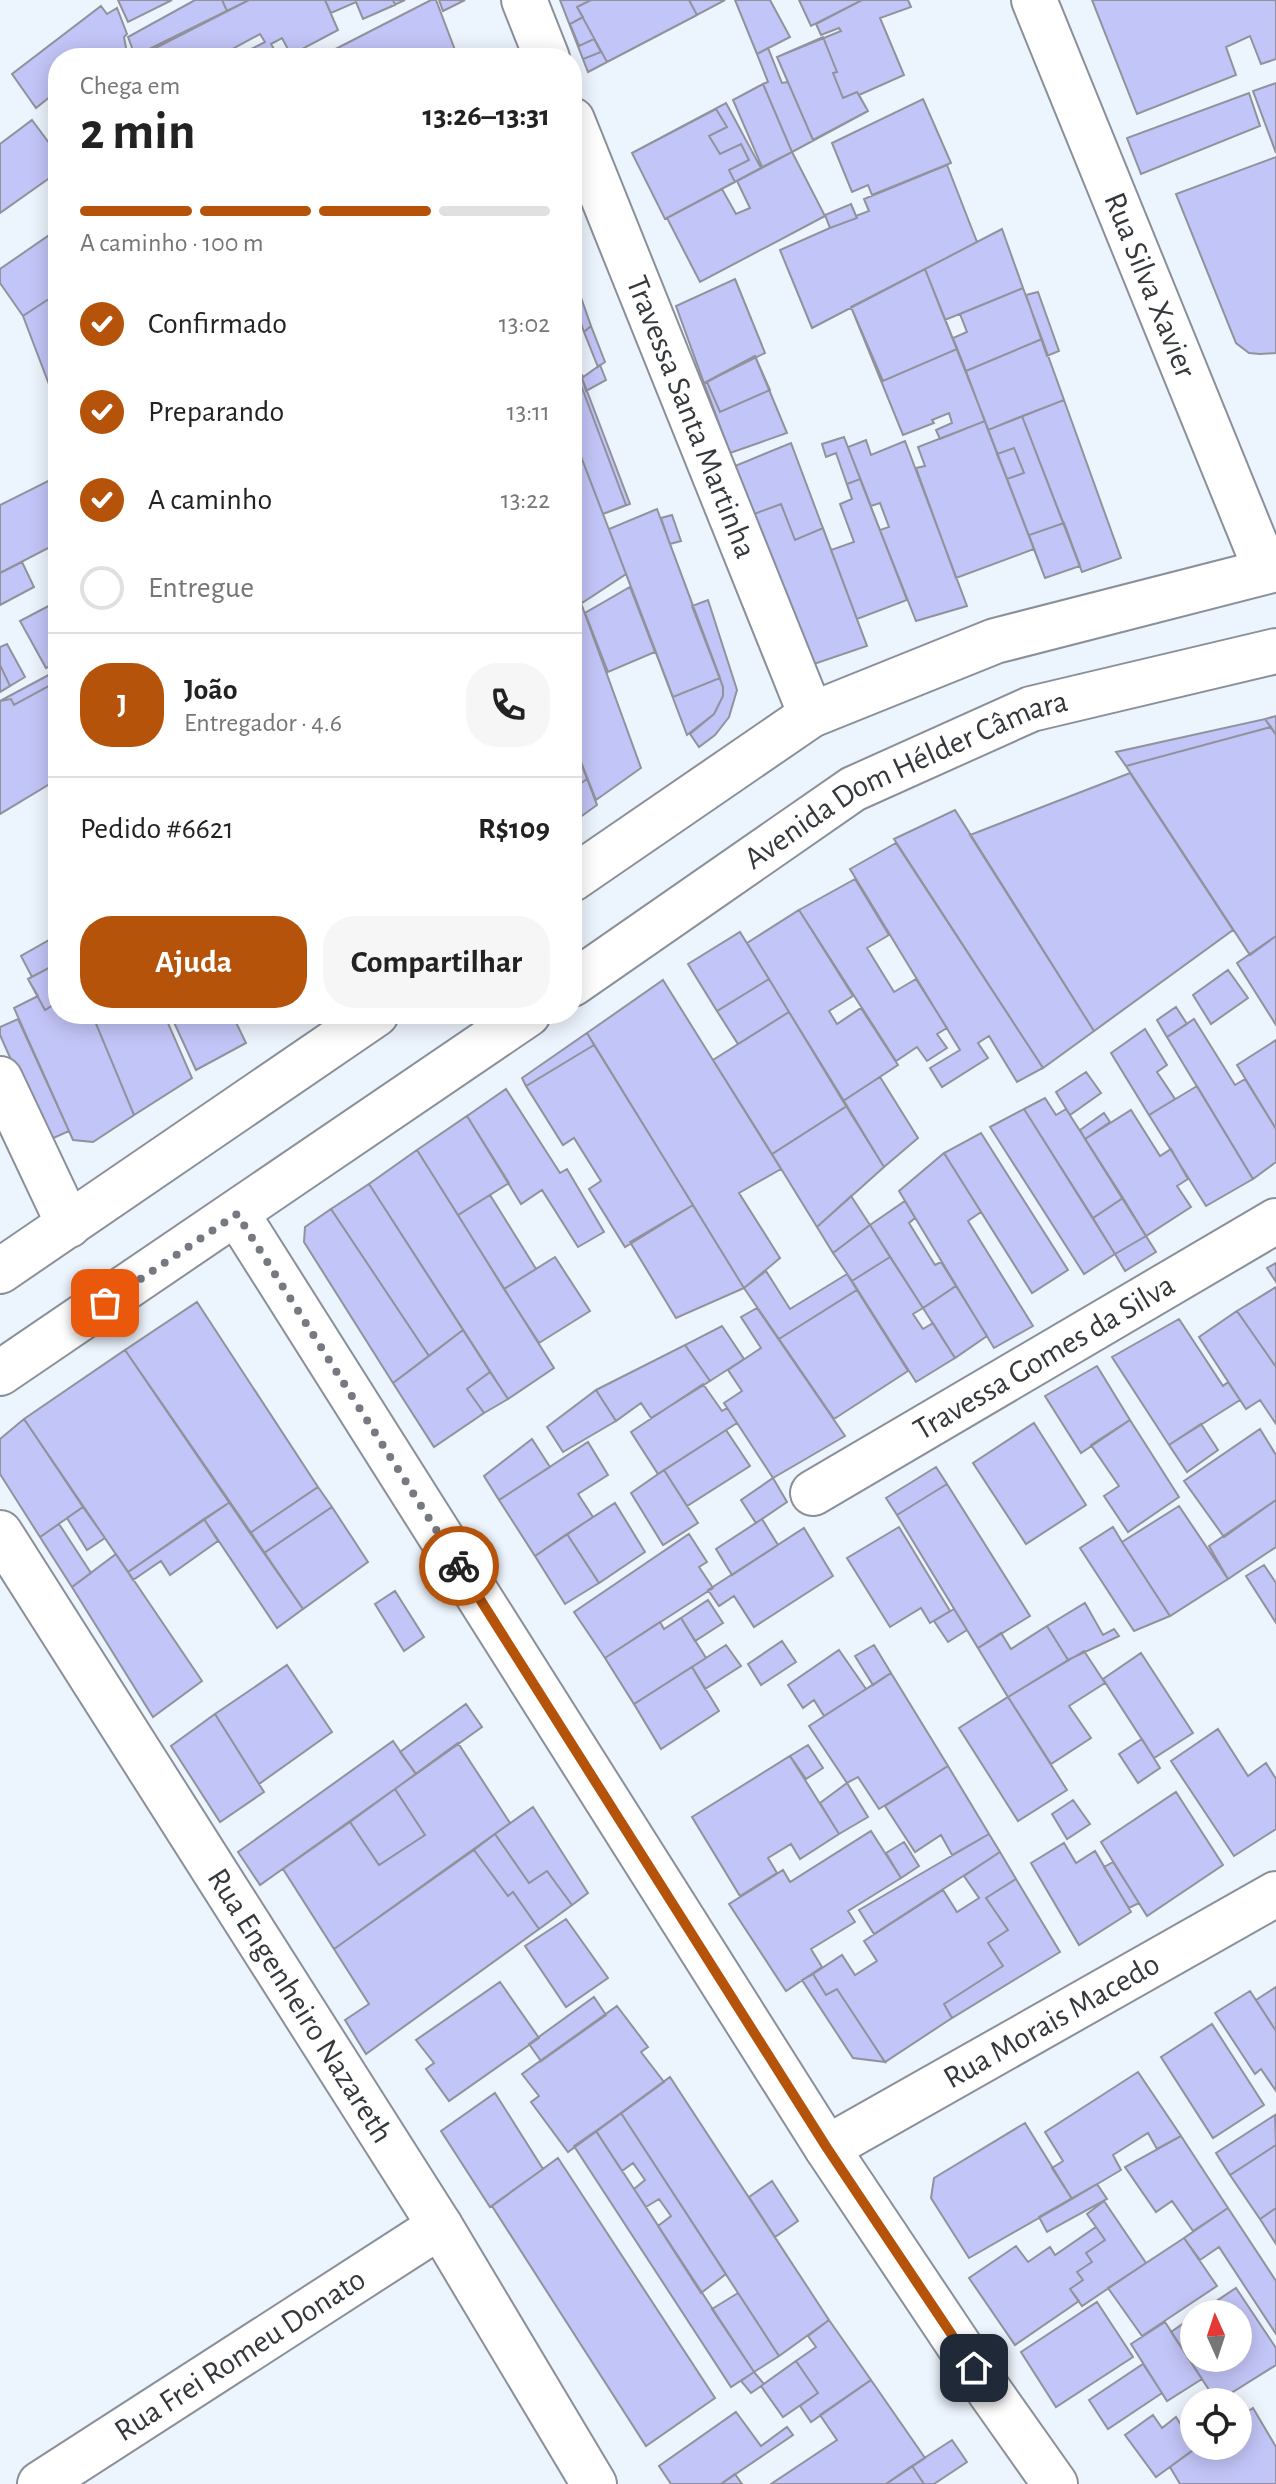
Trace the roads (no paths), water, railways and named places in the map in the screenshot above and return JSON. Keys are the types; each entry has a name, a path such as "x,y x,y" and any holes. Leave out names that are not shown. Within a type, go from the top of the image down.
{"street":[{"path":"524,0 543,48"},
{"name":"Rua Silva Xavier","path":"1034,0 1271,569"},
{"name":"Travessa Santa Martinha","path":"582,145 811,715"},
{"path":"582,872 811,715 995,641 1271,569"},
{"name":"Avenida Dom Hélder Câmara","path":"582,977 853,789 1031,709 1276,651"},
{"path":"0,1271 361,1024"},
{"path":"0,1373 513,1024"},
{"path":"0,1079 69,1225"},
{"path":"237,1214 827,2148 1055,2484"},
{"name":"Travessa Gomes da Silva","path":"813,1493 1276,1221"},
{"name":"Rua Engenheiro Nazareth","path":"0,1533 440,2226 594,2484"},
{"name":"Rua Morais Macedo","path":"827,2148 1276,1894"},
{"name":"Rua Frei Romeu Donato","path":"40,2484 440,2226"}]}
